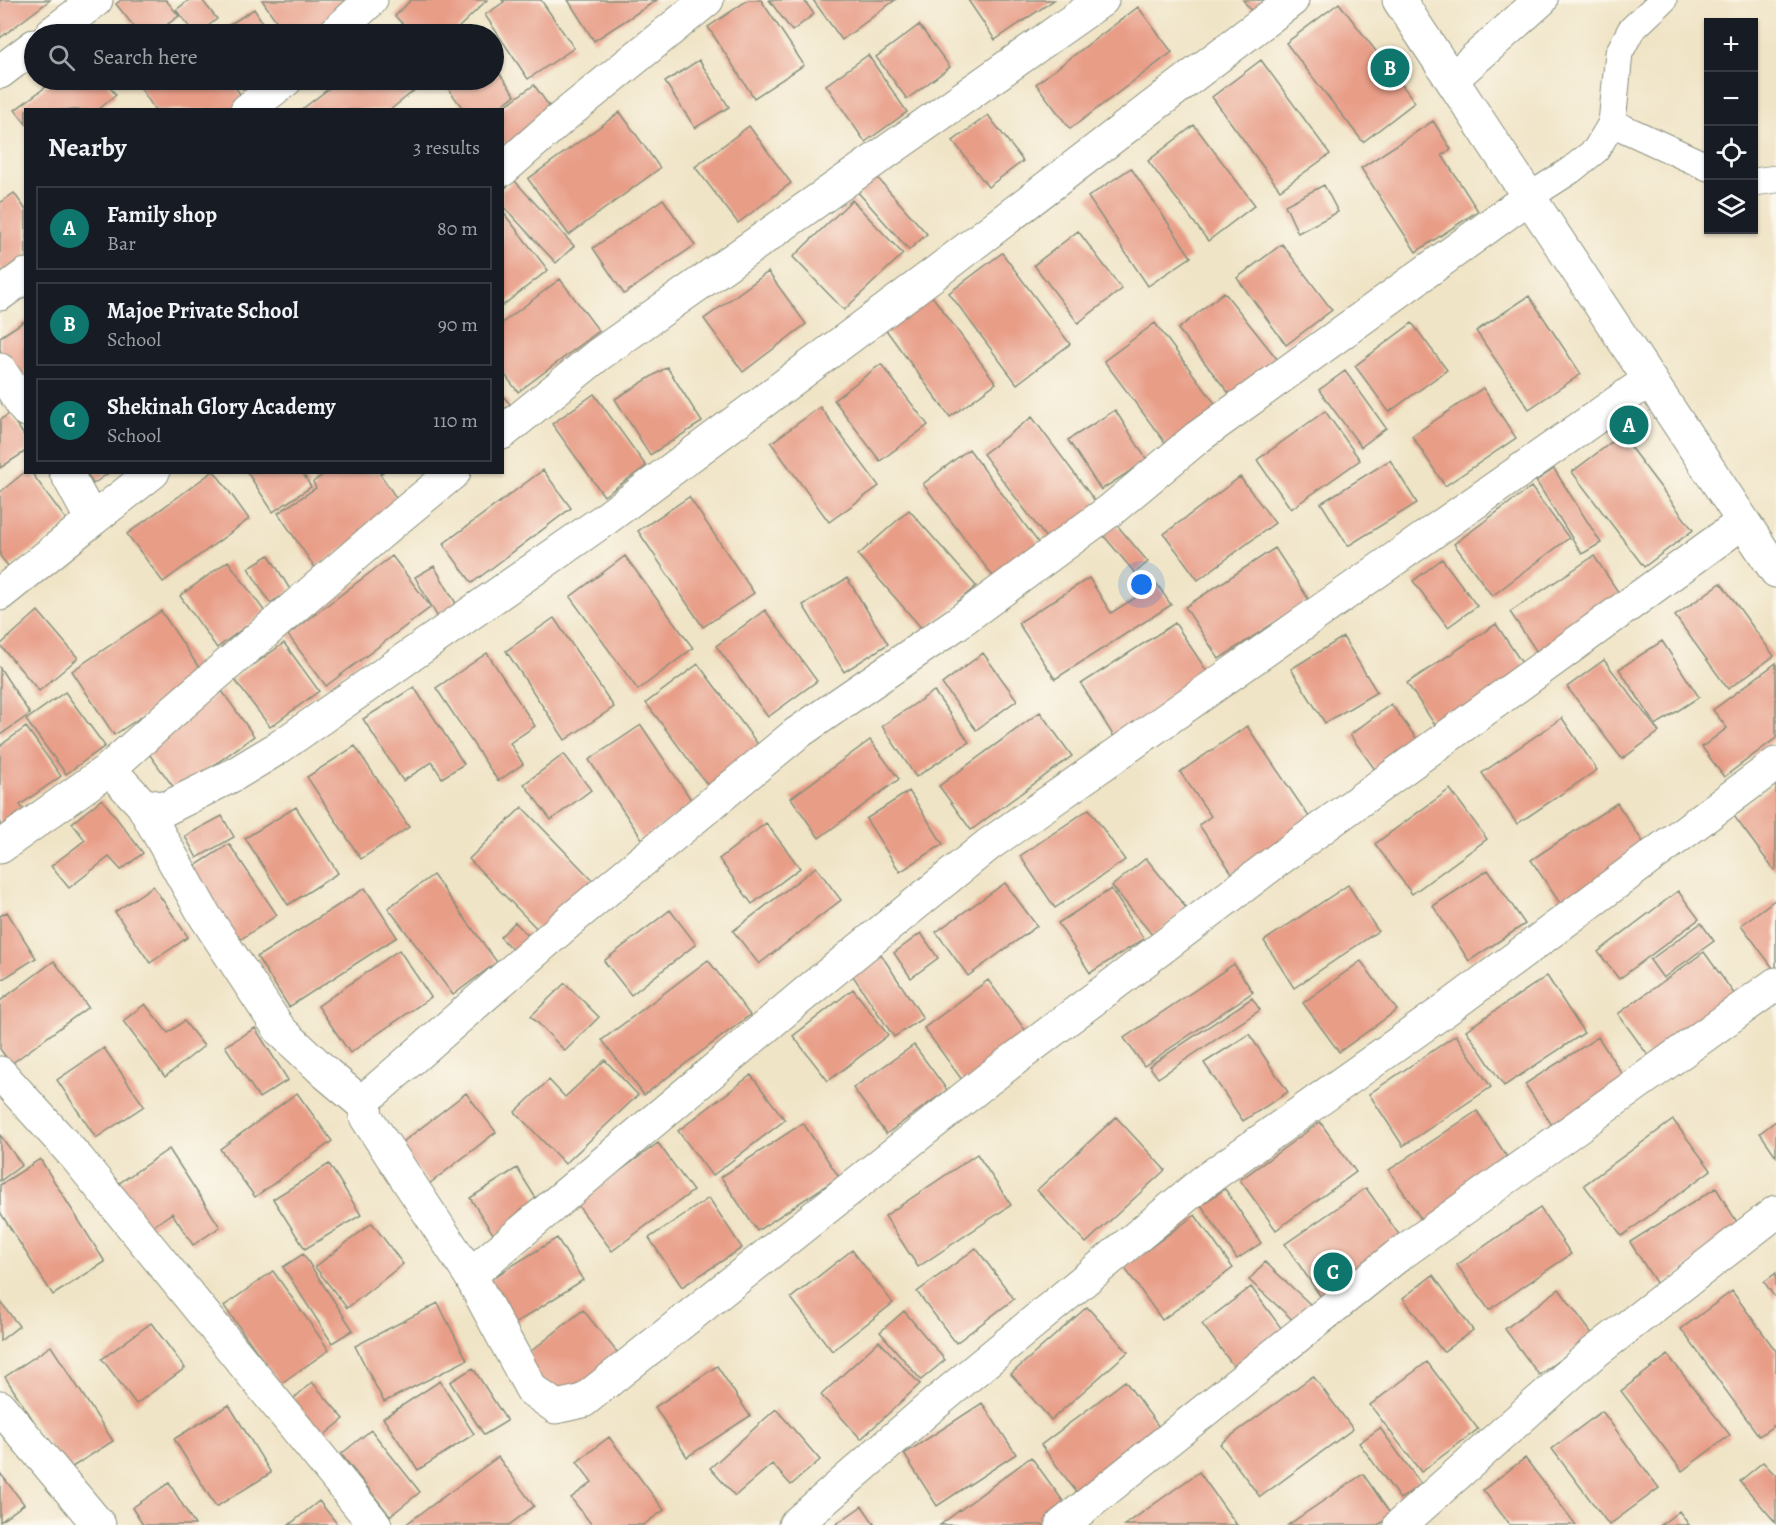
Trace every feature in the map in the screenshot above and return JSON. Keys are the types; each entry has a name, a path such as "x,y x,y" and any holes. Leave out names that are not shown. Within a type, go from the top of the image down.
{"street":[{"path":"64,24 96,0"},
{"path":"345,24 371,0"},
{"path":"504,168 559,120 707,0"},
{"path":"504,431 598,355 1102,0"},
{"path":"142,804 165,809 235,774 297,735 604,520 924,281 1292,0"},
{"path":"1399,0 1776,571"},
{"path":"1452,79 1541,0"},
{"path":"0,72 24,54"},
{"path":"250,108 272,90"},
{"path":"1529,197 1198,437 1112,509 956,624 796,735 573,918 368,1097 365,1106 366,1117 470,1275 532,1390 556,1407 583,1401 987,1080 1283,856 1743,522"},
{"path":"0,294 24,276"},
{"path":"0,370 24,407"},
{"path":"470,1275 988,845 1648,380"},
{"path":"67,474 92,520"},
{"path":"0,594 150,474"},
{"path":"0,847 110,769 267,630 452,474"},
{"path":"795,1525 926,1410 1203,1182 1448,1008 1776,764"},
{"path":"110,769 142,804 205,916 280,1030 365,1106"},
{"path":"1062,1525 1396,1257 1776,984"},
{"path":"0,1073 77,1158 375,1525"},
{"path":"1400,1525 1591,1355 1776,1212"},
{"path":"0,1407 99,1525"}],"lane":[{"path":"1529,197 1571,170 1596,150 1612,123 1619,53 1631,30 1663,0"},
{"path":"1612,123 1704,165"},
{"path":"1758,182 1776,179"}],"building":[{"path":"0,0 50,0 0,38"},
{"path":"121,0 166,0 179,16 168,24 132,24 116,4"},
{"path":"189,0 202,0 217,19 211,24 187,24 176,10"},
{"path":"262,0 357,0 320,24 278,24"},
{"path":"411,0 487,0 462,24 403,24 395,16"},
{"path":"502,0 541,0 574,48 528,79 504,43 504,24 491,24 485,15 504,2"},
{"path":"568,0 657,0 594,41"},
{"path":"748,0 761,0 804,65 754,98 708,27"},
{"path":"769,0 804,0 814,14 792,31"},
{"path":"813,0 895,0 842,40"},
{"path":"968,0 1054,0 995,40"},
{"path":"1243,0 1268,0 1252,12"},
{"path":"1339,3 1415,102 1363,142 1286,43"},
{"path":"1138,7 1172,52 1070,129 1036,84"},
{"path":"254,9 264,24 231,24"},
{"path":"919,25 950,67 907,99 876,57"},
{"path":"868,55 907,112 865,142 826,85"},
{"path":"699,60 729,107 695,128 665,82"},
{"path":"1261,60 1330,154 1280,190 1212,97"},
{"path":"504,80 515,95 499,108 462,108 449,90 504,90"},
{"path":"534,85 552,110 506,145 504,142 504,108 502,108"},
{"path":"42,90 112,90 116,95 100,108 24,108 24,121 15,110"},
{"path":"142,90 237,90 245,102 237,108 154,108"},
{"path":"327,90 415,90 392,108 304,108"},
{"path":"620,112 660,168 569,235 528,179"},
{"path":"988,115 1023,161 988,187 953,141"},
{"path":"1433,121 1451,149 1442,155 1478,211 1416,252 1361,168"},
{"path":"1194,125 1255,205 1208,241 1148,161"},
{"path":"749,126 791,183 738,223 695,167"},
{"path":"1131,168 1191,257 1148,286 1088,197"},
{"path":"875,175 927,234 909,250 856,190"},
{"path":"514,180 574,246 556,263 504,207 504,189"},
{"path":"1324,185 1338,212 1298,233 1285,205"},
{"path":"14,193 24,207 24,260 4,274 0,269 0,203"},
{"path":"663,199 695,245 624,294 593,248"},
{"path":"852,200 903,254 844,310 793,257"},
{"path":"504,214 548,270 504,304"},
{"path":"1078,231 1122,289 1078,323 1034,265"},
{"path":"1282,244 1332,310 1286,345 1237,278"},
{"path":"1002,253 1070,344 1017,384 949,293"},
{"path":"768,272 806,324 743,372 704,319"},
{"path":"560,279 599,331 518,392 504,374 504,321"},
{"path":"1224,292 1285,369 1239,406 1178,329"},
{"path":"932,296 996,383 950,417 886,330"},
{"path":"1529,296 1581,374 1529,409 1476,331"},
{"path":"24,321 24,385 0,350 0,337"},
{"path":"1155,323 1220,410 1169,448 1104,361"},
{"path":"1412,323 1447,370 1389,412 1355,366"},
{"path":"881,364 928,425 880,461 834,400"},
{"path":"667,367 702,422 650,455 615,399"},
{"path":"1345,371 1386,428 1361,447 1319,390"},
{"path":"1483,388 1516,438 1445,486 1412,436"},
{"path":"594,394 646,466 604,496 552,424"},
{"path":"504,397 510,404 504,409"},
{"path":"820,407 879,486 829,522 771,443"},
{"path":"1115,410 1147,460 1101,490 1068,440"},
{"path":"1325,411 1360,460 1291,509 1257,460"},
{"path":"9,414 24,435 24,452 0,468 0,420"},
{"path":"1032,417 1098,505 1049,542 983,454"},
{"path":"1621,435 1693,530 1644,567 1572,472"},
{"path":"969,449 1040,545 995,579 923,484"},
{"path":"1390,460 1417,503 1348,546 1321,503"},
{"path":"1554,469 1601,543 1582,554 1536,481"},
{"path":"543,470 571,508 472,583 443,544"},
{"path":"24,473 32,474 68,522 9,567 0,556 0,492"},
{"path":"87,474 107,474 93,484"},
{"path":"209,474 216,474 249,519 163,582 127,534"},
{"path":"248,474 303,474 311,487 273,512"},
{"path":"324,474 380,474 403,508 315,568 278,513 316,488 313,482"},
{"path":"1240,477 1275,523 1198,580 1164,534"},
{"path":"1531,487 1569,538 1492,596 1454,544"},
{"path":"689,497 754,593 703,627 638,531"},
{"path":"909,510 976,586 924,631 858,555"},
{"path":"1116,524 1148,562 1135,573 1103,535"},
{"path":"1275,548 1309,600 1219,659 1185,607"},
{"path":"269,555 291,591 270,603 248,568"},
{"path":"392,556 431,607 326,686 288,635"},
{"path":"625,556 693,648 638,690 570,597"},
{"path":"1594,556 1625,602 1541,658 1510,612"},
{"path":"1442,559 1477,606 1448,627 1413,581"},
{"path":"228,561 265,612 217,648 180,596"},
{"path":"434,566 461,612 441,623 415,577"},
{"path":"847,578 888,644 844,672 803,605"},
{"path":"1089,578 1111,613 1157,584 1171,605 1055,679 1018,623"},
{"path":"1721,583 1774,656 1728,689 1675,616"},
{"path":"765,610 817,681 768,717 716,646"},
{"path":"38,611 78,658 39,691 0,645"},
{"path":"161,611 204,675 114,735 72,671"},
{"path":"554,618 614,707 565,740 506,651"},
{"path":"1175,623 1212,679 1116,740 1081,684"},
{"path":"1496,624 1530,675 1441,734 1407,683"},
{"path":"1343,637 1377,692 1325,723 1291,669"},
{"path":"1662,641 1699,697 1656,725 1619,669"},
{"path":"284,643 319,691 270,727 234,679"},
{"path":"487,653 535,726 510,743 523,764 498,781 436,688"},
{"path":"983,653 1017,700 976,730 942,684"},
{"path":"1604,660 1659,732 1622,759 1567,687"},
{"path":"1776,663 1776,738 1724,777 1702,747 1727,728 1713,710"},
{"path":"698,664 763,751 712,791 646,703"},
{"path":"0,668 30,714 0,735"},
{"path":"414,687 464,764 442,778 432,762 403,781 363,719"},
{"path":"222,691 254,736 177,792 144,747"},
{"path":"934,691 969,742 916,777 882,726"},
{"path":"65,692 105,746 66,774 26,720"},
{"path":"1391,704 1431,758 1389,789 1350,735"},
{"path":"1040,712 1072,756 971,830 939,786"},
{"path":"1562,718 1597,770 1517,824 1482,773"},
{"path":"641,725 694,804 642,839 589,760"},
{"path":"1247,726 1314,824 1236,879 1199,825 1211,816 1180,772"},
{"path":"26,727 61,776 20,805 29,818 0,839 0,746"},
{"path":"870,740 899,779 819,838 791,798"},
{"path":"355,746 409,827 361,859 307,777"},
{"path":"564,754 591,790 551,820 524,784"},
{"path":"1776,784 1776,868 1774,870 1734,816"},
{"path":"1450,789 1487,839 1412,894 1375,844"},
{"path":"909,791 943,844 900,872 866,819"},
{"path":"102,799 143,853 121,870 109,857 69,888 51,866 85,840 72,823"},
{"path":"1617,803 1647,848 1561,905 1531,860"},
{"path":"296,807 338,873 288,905 245,838"},
{"path":"522,807 601,889 549,941 469,859"},
{"path":"1089,809 1125,860 1055,908 1020,856"},
{"path":"222,816 234,837 197,858 185,836"},
{"path":"766,823 800,868 752,904 719,859"},
{"path":"229,844 277,915 232,945 184,873"},
{"path":"1146,858 1187,909 1153,936 1112,886"},
{"path":"816,867 841,900 759,964 733,931"},
{"path":"1488,870 1525,924 1469,961 1433,906"},
{"path":"433,875 497,962 453,995 388,908"},
{"path":"1005,883 1037,926 968,976 936,932"},
{"path":"1348,885 1378,931 1294,988 1264,941"},
{"path":"153,886 188,937 150,963 115,912"},
{"path":"365,888 397,937 289,1007 257,957"},
{"path":"1111,889 1144,939 1090,973 1058,923"},
{"path":"1678,891 1699,919 1619,979 1598,952"},
{"path":"1776,899 1776,972 1741,925"},
{"path":"670,910 696,944 631,995 604,961"},
{"path":"7,912 36,958 0,981 0,916"},
{"path":"515,922 539,947 524,961 500,937"},
{"path":"1701,923 1714,941 1663,978 1650,960"},
{"path":"921,933 938,958 911,978 894,953"},
{"path":"399,950 431,997 350,1053 318,1006"},
{"path":"1704,952 1743,1006 1657,1068 1618,1014"},
{"path":"880,953 923,1018 894,1037 851,973"},
{"path":"708,960 750,1015 644,1095 602,1040"},
{"path":"54,961 88,1007 11,1064 0,1049 0,1001"},
{"path":"1361,961 1397,1010 1339,1052 1303,1003"},
{"path":"1234,964 1253,992 1144,1066 1124,1038"},
{"path":"1547,976 1584,1033 1504,1086 1466,1030"},
{"path":"988,980 1029,1035 965,1084 924,1028"},
{"path":"565,983 599,1017 565,1051 531,1016"},
{"path":"853,989 888,1035 828,1081 793,1036"},
{"path":"1252,998 1260,1010 1158,1078 1149,1066"},
{"path":"145,1004 168,1033 184,1021 204,1046 165,1077 123,1021"},
{"path":"255,1028 288,1080 259,1098 225,1046"},
{"path":"1249,1034 1288,1092 1243,1121 1204,1063"},
{"path":"1456,1035 1491,1087 1403,1146 1369,1094"},
{"path":"1598,1037 1636,1095 1563,1142 1525,1084"},
{"path":"914,1045 947,1090 886,1134 853,1088"},
{"path":"104,1048 144,1106 96,1138 57,1080"},
{"path":"605,1060 638,1095 565,1164 515,1112 549,1080 565,1097"},
{"path":"751,1075 785,1120 712,1176 678,1131"},
{"path":"297,1093 332,1141 255,1197 220,1149"},
{"path":"466,1093 496,1132 429,1184 399,1145"},
{"path":"1477,1111 1509,1160 1432,1236 1389,1170"},
{"path":"1116,1117 1165,1170 1086,1243 1037,1190"},
{"path":"1673,1120 1711,1170 1622,1236 1584,1185"},
{"path":"1776,1121 1776,1156 1760,1133"},
{"path":"1320,1122 1356,1172 1276,1230 1240,1180"},
{"path":"803,1123 839,1177 757,1231 721,1177"},
{"path":"0,1135 22,1165 0,1181"},
{"path":"658,1143 693,1191 612,1251 576,1203"},
{"path":"169,1149 220,1227 193,1245 172,1213 148,1230 118,1184"},
{"path":"977,1154 1011,1205 918,1267 885,1216"},
{"path":"40,1159 105,1262 53,1295 0,1212 0,1185"},
{"path":"329,1164 361,1215 305,1249 273,1199"},
{"path":"517,1168 542,1208 495,1237 470,1198"},
{"path":"1366,1188 1405,1243 1323,1300 1285,1244"},
{"path":"1716,1188 1743,1232 1658,1286 1630,1242"},
{"path":"1225,1189 1261,1243 1237,1259 1201,1205"},
{"path":"709,1198 742,1248 682,1287 649,1238"},
{"path":"1540,1208 1571,1254 1489,1310 1457,1265"},
{"path":"1195,1215 1233,1268 1162,1320 1124,1267"},
{"path":"372,1223 403,1264 347,1308 315,1267"},
{"path":"557,1238 583,1280 513,1325 486,1282"},
{"path":"976,1248 1014,1299 956,1343 917,1292"},
{"path":"852,1250 893,1303 832,1351 791,1298"},
{"path":"303,1254 353,1330 332,1343 283,1267"},
{"path":"1265,1262 1311,1305 1295,1322 1249,1280"},
{"path":"273,1271 329,1350 280,1384 224,1306"},
{"path":"1776,1273 1776,1299 1764,1282"},
{"path":"1433,1275 1473,1330 1443,1352 1403,1298"},
{"path":"1251,1287 1287,1336 1238,1372 1202,1324"},
{"path":"1559,1289 1593,1335 1539,1375 1505,1329"},
{"path":"1732,1291 1776,1351 1776,1424 1759,1436 1681,1329"},
{"path":"0,1301 19,1326 0,1341"},
{"path":"438,1303 467,1360 384,1402 355,1346"},
{"path":"1087,1307 1128,1352 1051,1420 1011,1374"},
{"path":"583,1310 621,1357 558,1407 520,1360"},
{"path":"904,1311 945,1360 921,1380 880,1332"},
{"path":"151,1323 185,1368 136,1404 102,1359"},
{"path":"879,1341 920,1384 861,1439 821,1395"},
{"path":"51,1346 113,1441 66,1471 5,1377"},
{"path":"1668,1355 1730,1435 1682,1471 1621,1391"},
{"path":"1427,1362 1478,1429 1421,1472 1370,1405"},
{"path":"717,1366 750,1416 687,1457 655,1407"},
{"path":"473,1368 507,1421 484,1435 450,1382"},
{"path":"1313,1376 1353,1429 1260,1497 1220,1444"},
{"path":"440,1381 474,1434 418,1470 383,1418"},
{"path":"1125,1381 1165,1435 1081,1498 1041,1445"},
{"path":"312,1382 344,1419 323,1436 292,1400"},
{"path":"982,1403 1016,1454 937,1506 904,1454"},
{"path":"229,1405 271,1473 216,1507 174,1439"},
{"path":"776,1409 820,1460 791,1485 772,1464 735,1496 710,1468"},
{"path":"1602,1411 1659,1488 1609,1525 1552,1449"},
{"path":"1380,1428 1421,1484 1400,1499 1359,1443"},
{"path":"371,1430 420,1492 390,1516 341,1454"},
{"path":"609,1437 664,1510 643,1525 592,1525 571,1498 592,1482 577,1462"},
{"path":"498,1457 534,1506 509,1525 405,1525"},
{"path":"1031,1457 1071,1512 1054,1525 940,1525"},
{"path":"1525,1458 1576,1525 1510,1525 1483,1490"},
{"path":"1763,1462 1776,1476 1776,1523 1740,1481"},
{"path":"1199,1472 1237,1525 1125,1525"},
{"path":"0,1473 24,1504 0,1522"},
{"path":"1363,1474 1392,1516 1378,1525 1288,1525"},
{"path":"169,1483 195,1525 143,1525 132,1508"},
{"path":"319,1501 338,1525 289,1525"},
{"path":"862,1506 875,1525 835,1525"},
{"path":"1679,1511 1689,1525 1661,1525"}],"place":[{"name":"Majoe Private School","path":"1390,68"},
{"name":"Family shop","path":"1629,425"},
{"name":"Shekinah Glory Academy","path":"1333,1272"}]}
